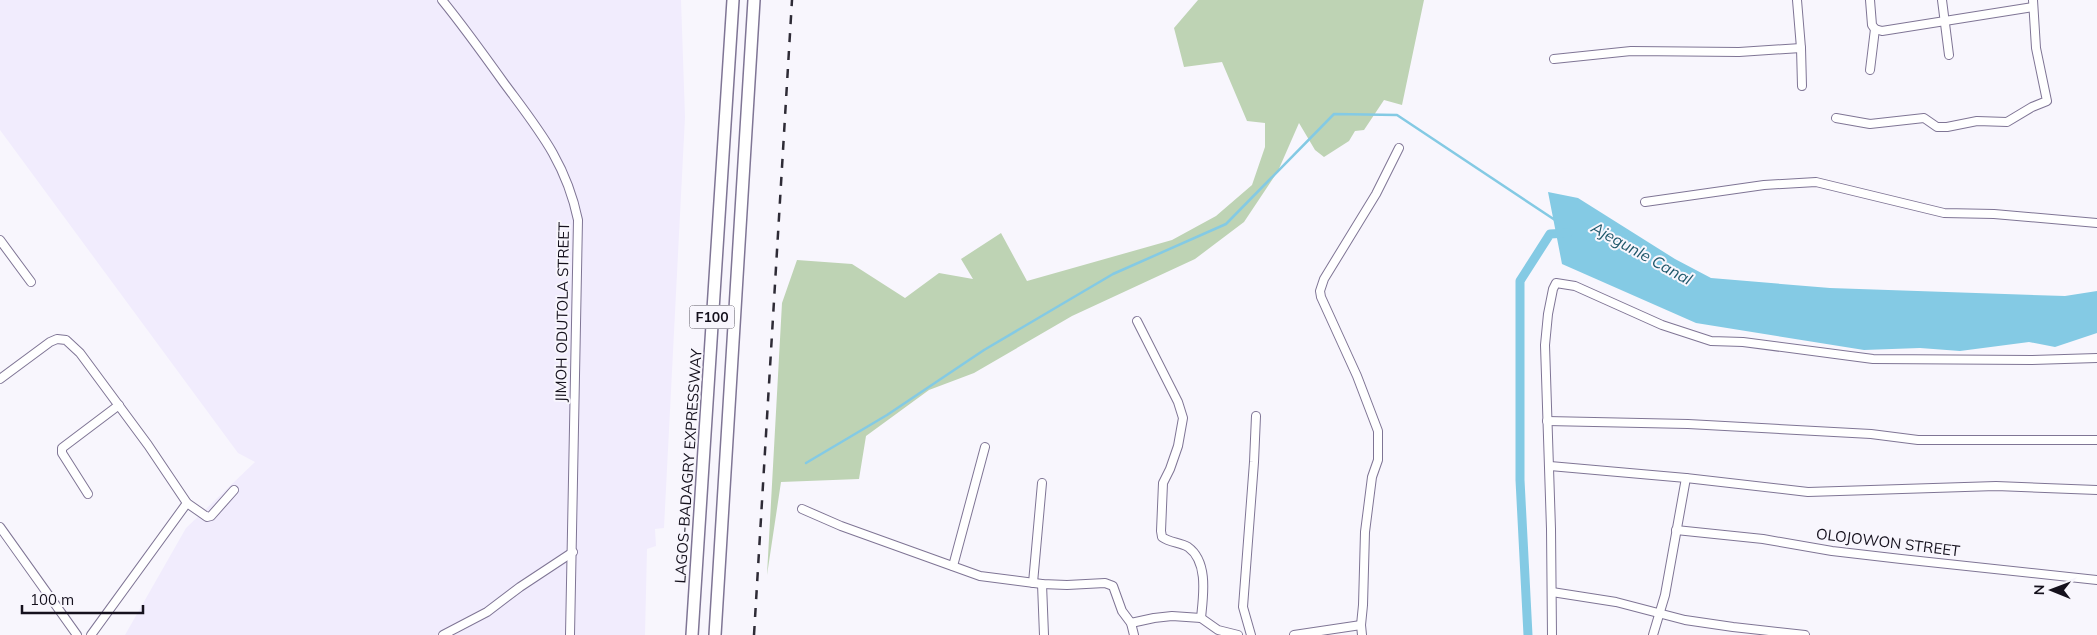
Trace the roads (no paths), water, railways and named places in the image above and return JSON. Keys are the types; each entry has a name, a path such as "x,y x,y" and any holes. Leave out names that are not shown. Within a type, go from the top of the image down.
{"highway":[{"name":"LAGOS-BADAGRY EXPRESSWAY","path":"692,635 734,0"},
{"name":"F100","path":"714,635 754,0"}],"street":[{"name":"JIMOH ODUTOLA STREET","path":"442,0 526,111 549,146 568,182 578,220 570,635"},
{"path":"1797,0 1802,48 1802,86"},
{"path":"1870,0 1874,29 1870,70"},
{"path":"1942,0 1949,55"},
{"path":"1836,118 1870,124 1924,118 1936,126 1947,127 1977,122 2007,122 2046,101 2047,96 2036,48 2033,3 1882,31 1874,29"},
{"path":"1554,59 1631,51 1739,52 1802,48"},
{"path":"1362,635 1365,532 1372,477 1378,460 1378,431 1368,402 1320,291 1324,278 1376,194 1399,148"},
{"path":"1645,202 1764,185 1816,182 1944,213 1994,214 2097,224"},
{"path":"0,240 31,282"},
{"path":"1552,635 1550,466 1545,345 1548,314 1556,283 1575,286 1662,325 1711,341 1744,342 1873,359 2032,360 2097,358"},
{"path":"1137,321 1178,402 1183,418 1178,446 1163,483 1161,531 1162,537 1189,548 1198,559 1204,592 1201,618"},
{"path":"0,379 50,342 57,339 66,340 80,353 119,405 187,503 207,517 211,516 234,490"},
{"path":"88,494 62,453 62,448 119,405"},
{"path":"1251,635 1243,607 1256,416"},
{"path":"1547,421 1688,424 1871,434 1918,440 2097,440"},
{"path":"953,566 985,447"},
{"path":"1550,466 1686,478 1808,492 1996,486 2097,490"},
{"path":"1653,635 1660,613 1686,478"},
{"path":"1033,583 1042,483"},
{"path":"91,635 187,503"},
{"path":"802,509 841,526 980,576 1042,584 1105,583 1113,586 1122,611 1131,623 1134,635"},
{"path":"0,527 77,635"},
{"name":"OLOJOWON STREET","path":"1676,530 1763,539 1832,551 2097,580"},
{"path":"443,635 487,612 520,587 573,552"},
{"path":"1042,584 1044,635"},
{"path":"1552,592 1616,602 1685,620 1805,635"},
{"path":"1131,623 1172,616 1201,618 1218,630 1238,635"},
{"path":"1294,635 1361,625"}],"water":[{"path":"1548,192 1578,198 1675,259 1711,278 1830,288 2065,296 2097,291 2097,333 2055,347 2029,342 1960,351 1920,348 1864,350 1696,323 1562,264"}],"waterway":[{"path":"806,463 887,415 984,350 1113,274 1226,224 1334,114 1397,115 1555,220"},
{"name":"Ajegunle Canal","path":"1528,635 1520,480 1520,281 1550,234 1568,233"}],"railway":[{"path":"754,635 792,0"}]}
